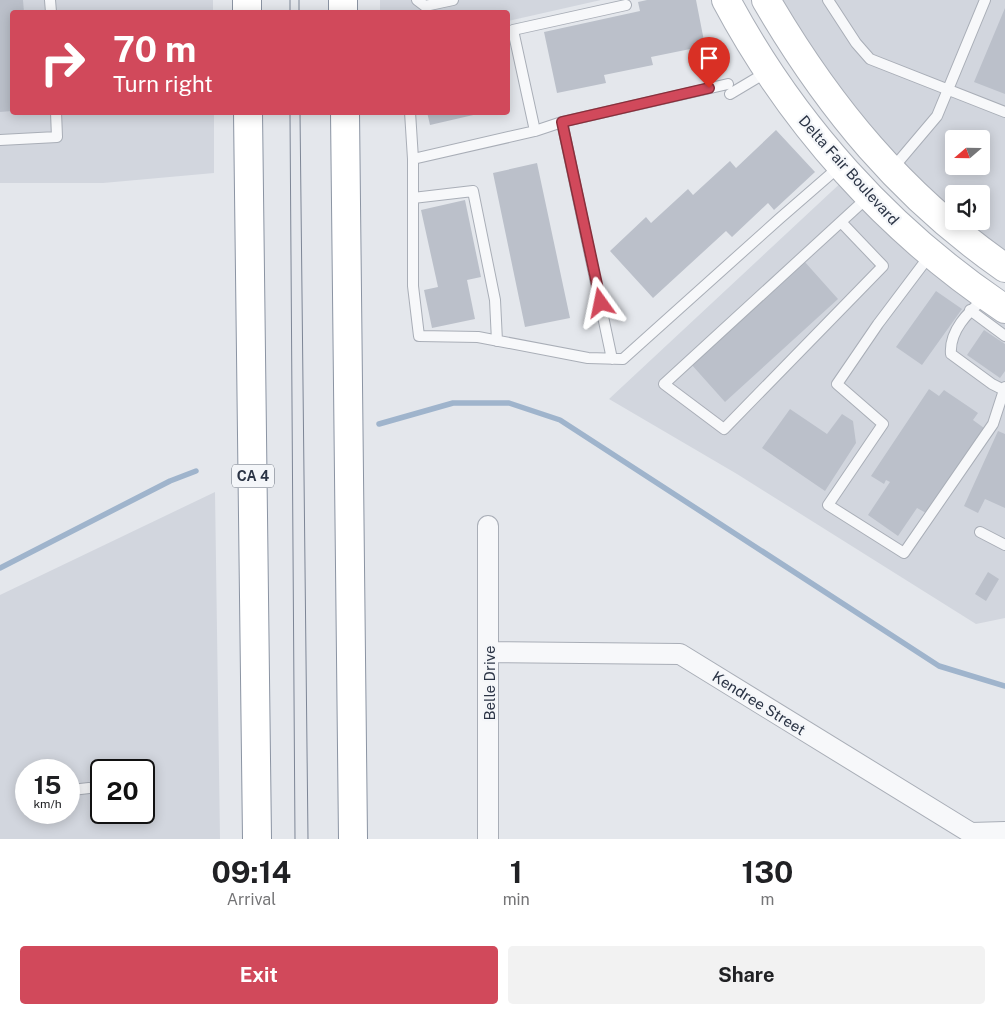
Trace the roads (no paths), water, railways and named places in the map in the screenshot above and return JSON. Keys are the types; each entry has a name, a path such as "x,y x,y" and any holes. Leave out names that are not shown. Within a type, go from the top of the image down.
{"main road":[{"name":"Delta Fair Boulevard","path":"726,0 767,71 806,124 841,166 869,196 987,306"},
{"name":"Delta Fair Boulevard","path":"766,0 797,52 823,90 861,138 940,218 1005,268"},
{"name":"CA 4","path":"248,115 257,839"},
{"path":"344,115 353,839"}],"street":[{"name":"Belle Drive","path":"488,526 488,839"},
{"name":"Kendree Street","path":"489,652 680,654 971,833 1005,832"}],"lane":[{"path":"417,0 425,6 453,0"},
{"path":"828,0 856,43 870,60 1005,112"},
{"path":"891,170 937,116 985,0"},
{"path":"535,131 513,30 626,6"},
{"path":"413,159 535,131 562,122 729,89 767,71"},
{"path":"0,140 58,138 56,115"},
{"path":"410,115 413,159 413,286 419,336 478,337 588,358 623,359 841,166"},
{"path":"562,122 612,359"},
{"path":"413,198 473,191 495,300 497,341"},
{"path":"842,222 883,266 724,429 664,384 869,196"},
{"path":"931,255 878,324 837,384 882,424 828,504 904,553 993,424 1004,389 992,384 951,354 950,344 956,330 987,306 1005,336"},
{"path":"980,532 1005,545"},
{"path":"80,789 89,788"}],"waterway":[{"path":"379,424 453,403 509,403 560,420 939,666 1005,686"},
{"path":"0,568 170,481 196,471"}],"tram line":[{"path":"290,0 290,10"},
{"path":"299,0 299,10"},
{"path":"290,115 295,839"},
{"path":"300,115 308,839"}]}
